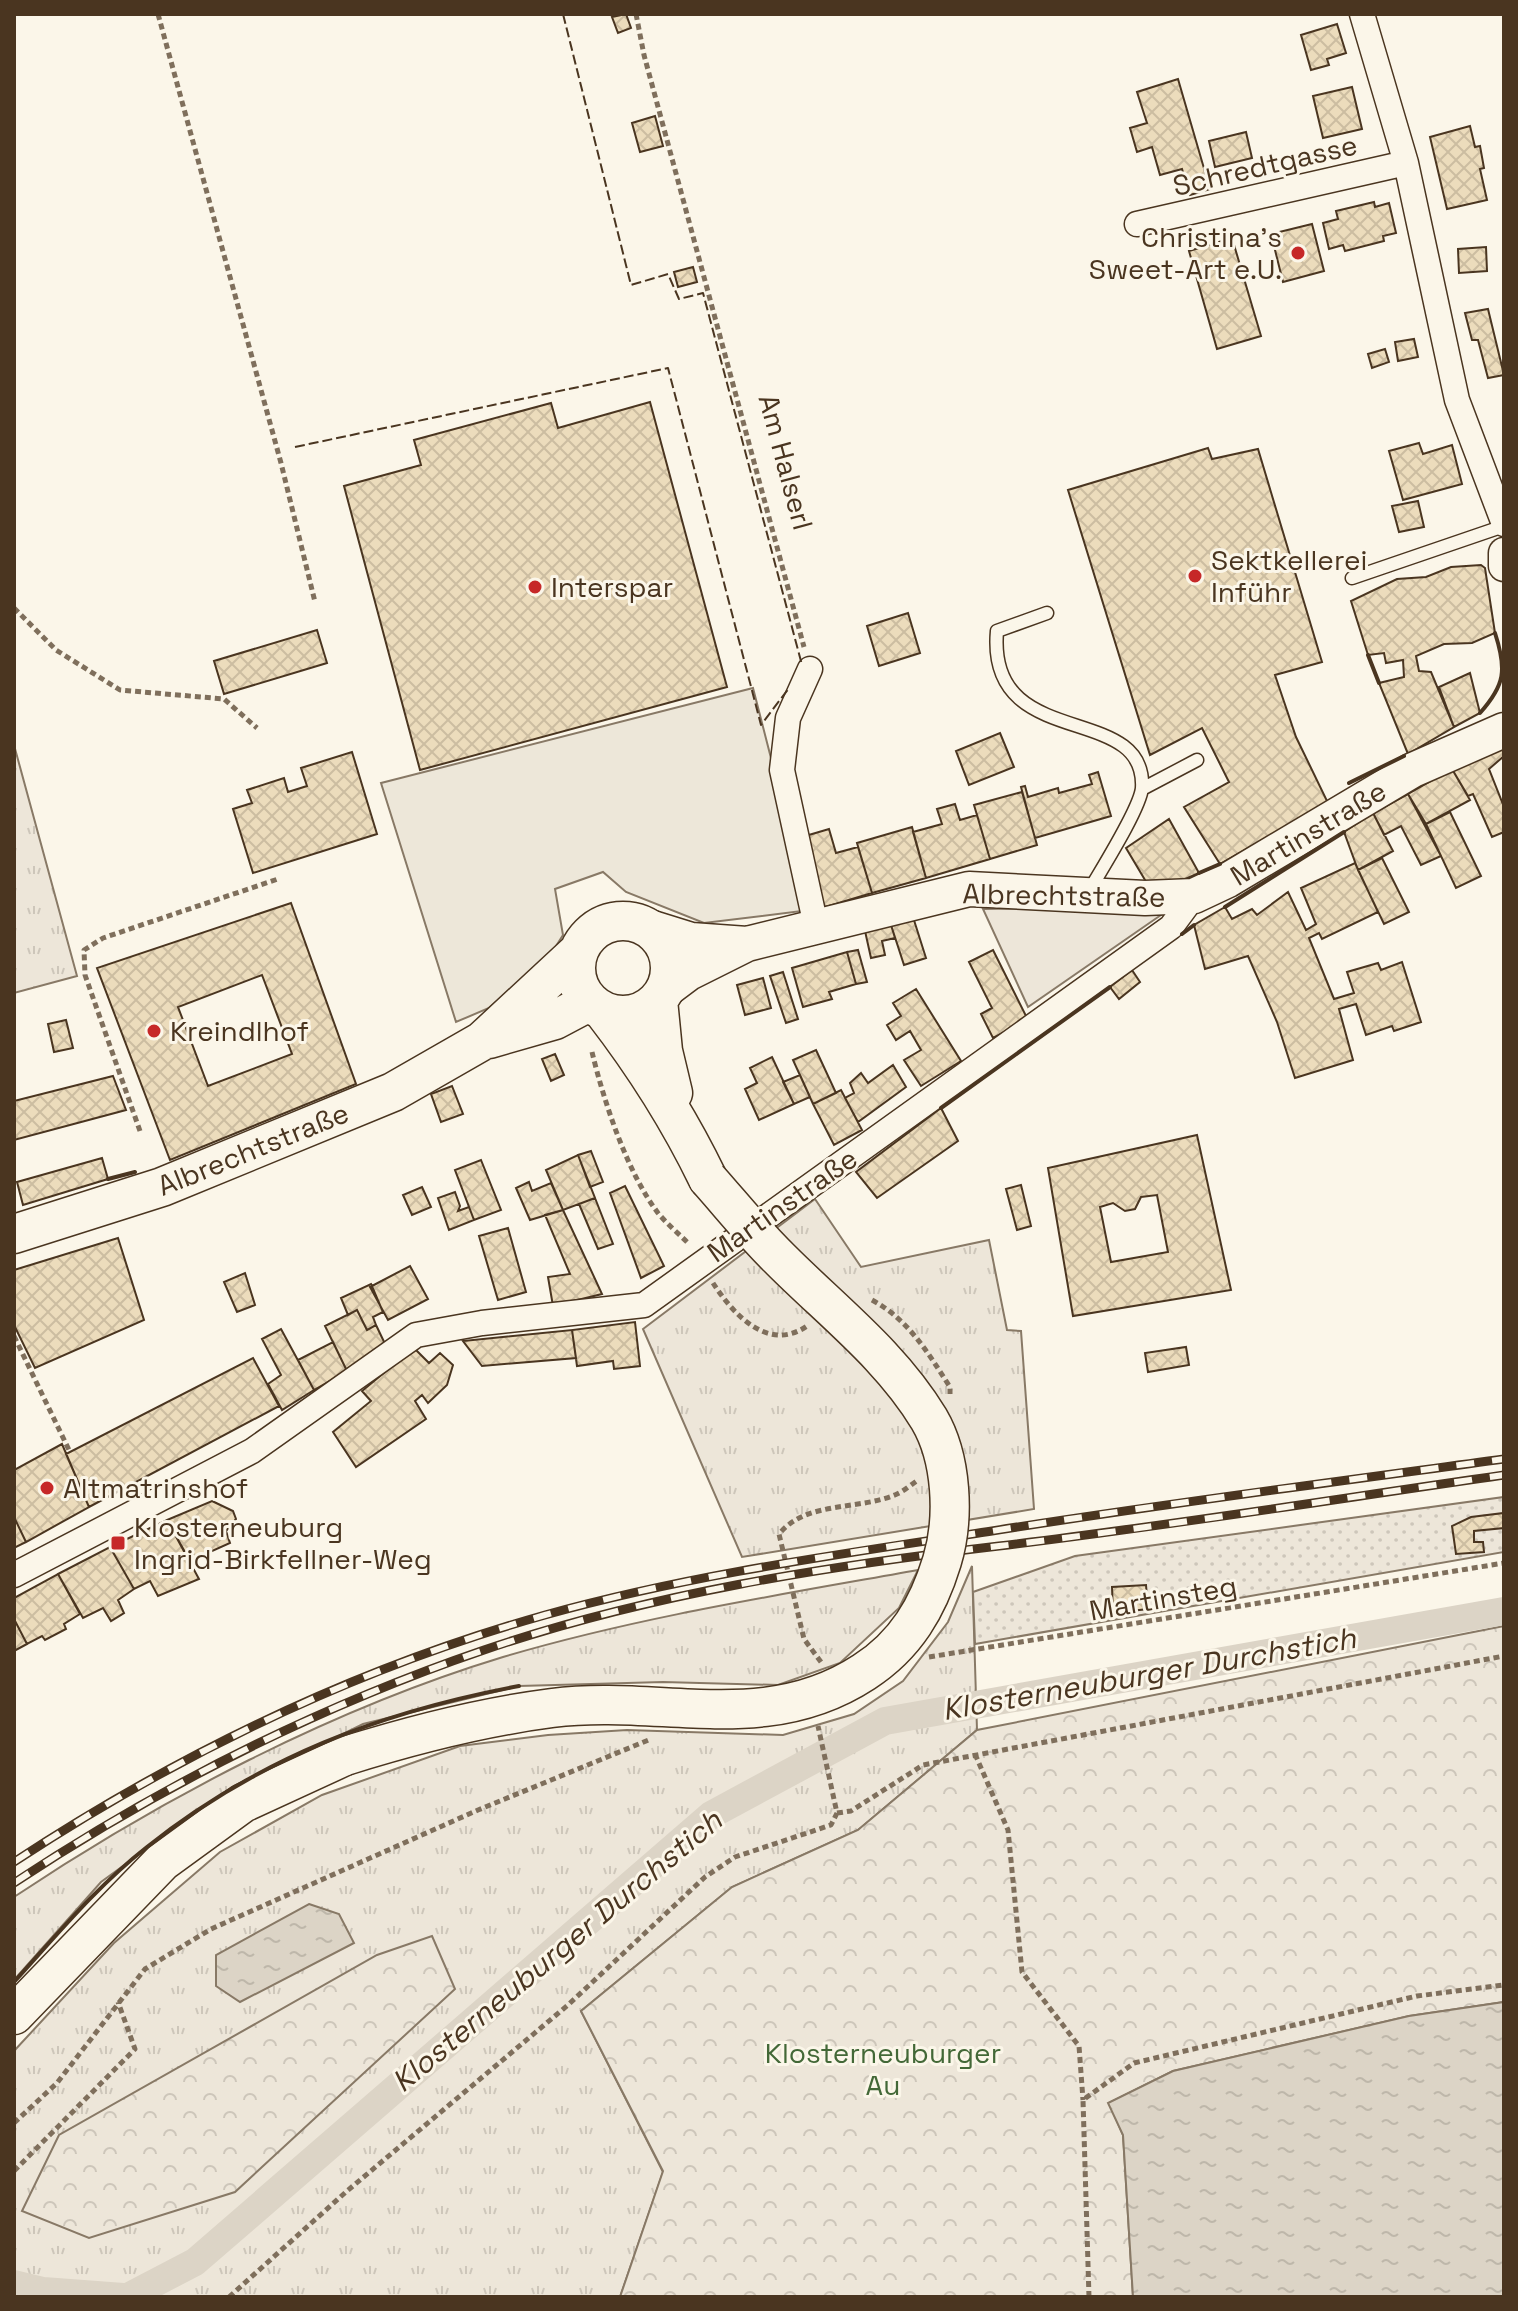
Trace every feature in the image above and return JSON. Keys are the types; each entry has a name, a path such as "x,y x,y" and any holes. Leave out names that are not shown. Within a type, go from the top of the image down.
{"main road":[{"name":"Martinstraße","path":"1194,896 1228,880 1413,770 1504,730"},
{"name":"Albrechtstraße","path":"662,996 689,973 747,944 969,889 1194,896"},
{"path":"14,2015 162,1862 243,1803 345,1756 411,1735 552,1708 606,1705 730,1710 797,1704 837,1690 877,1664 911,1631 931,1597 946,1546 950,1494 931,1423 897,1370 778,1258 708,1179 682,1127 637,1054 596,1007 578,978 579,951 594,930 611,922 628,920 646,926 662,940 669,955 662,996 663,1051 682,1127"},
{"name":"Albrechtstraße","path":"646,926 691,940 747,944"},
{"name":"Albrechtstraße","path":"14,1234 162,1187 393,1092 482,1041 579,951"},
{"path":"596,1007 628,1014 662,996"},
{"name":"Albrechtstraße","path":"482,1041 596,1007"}],"street":[{"name":"Schredtgasse","path":"1362,14 1406,163 1457,400 1504,525"},
{"name":"Schredtgasse","path":"1137,224 1406,163"},
{"path":"1504,553 1504,566"},
{"path":"810,669 788,718 782,770 816,926"},
{"name":"Martinstraße","path":"14,1575 252,1451 416,1335 482,1323 644,1305 1171,927 1194,896"}],"lane":[{"path":"1352,578 1504,525"},
{"path":"1047,613 997,631 998,670 1014,693 1038,713 1091,728 1118,741 1137,762 1142,789"},
{"path":"1087,894 1142,789 1197,760"}],"path":[{"path":"158,14 277,448 315,602"},
{"name":"Am Halserl","path":"636,14 810,669"},
{"path":"14,608 56,650 120,690 224,699 257,728"},
{"path":"140,1131 85,975 84,950 103,938 278,879"},
{"path":"596,1007 589,1039 602,1092 651,1201 691,1246 730,1308 759,1331 781,1336 811,1323"},
{"path":"859,1299 871,1299 894,1312 920,1341 950,1387 951,1402"},
{"path":"14,1336 70,1452"},
{"path":"822,1664 804,1639 779,1534 788,1522 897,1494 921,1478"},
{"name":"Martinsteg","path":"926,1657 1504,1563"},
{"path":"837,1813 851,1811 923,1765 1504,1656"},
{"path":"229,2297 347,2191 568,2005 705,1877 735,1857 821,1831 831,1825 837,1813 814,1713"},
{"path":"14,2123 57,2083 145,1969 211,1929 478,1810 653,1738"},
{"path":"975,1754 1008,1830 1022,1972 1079,2046 1089,2297"},
{"path":"1083,2100 1134,2063 1417,1996 1504,1985"},
{"path":"14,2171 135,2049 118,2001"}],"green space":[{"path":"14,745 77,976 14,993"},
{"path":"1174,906 1028,1007 983,909"},
{"path":"815,1199 861,1267 989,1240 1007,1330 1021,1331 1034,1509 742,1557 643,1329"},
{"path":"1504,1497 1504,1552 975,1644 973,1592 1075,1556"},
{"path":"972,1566 977,1730 858,1830 732,1887 581,2011 663,2172 620,2297 14,2297 14,2051 114,1943 220,1852 322,1795 460,1746 548,1735 627,1730 783,1735 854,1714 903,1681 948,1622"},
{"path":"918,1570 899,1608 840,1663 778,1685 663,1682 519,1686 363,1724 222,1794 101,1882 14,1980 14,1897 128,1825 312,1730 439,1678 554,1643 709,1608"},
{"name":"Klosterneuburger Au","path":"1504,1626 1504,2002 1409,2016 1173,2071 1109,2103 1123,2135 1133,2297 620,2297 663,2171 581,2011 732,1887 858,1830 977,1730"},
{"path":"432,1936 455,1989 235,2192 89,2238 22,2211 59,2135 377,1955"}],"shaded area":[{"path":"753,688 810,910 704,923 626,892 603,872 555,889 563,935 551,954 489,1008 456,1022 381,783"}],"water":[{"path":"309,1904 339,1914 354,1943 240,2002 216,1986 216,1955"},
{"path":"1504,2002 1504,2297 1133,2297 1123,2135 1108,2103 1173,2071 1409,2016"}],"building":[{"path":"626,14 631,28 618,33 612,17"},
{"path":"1337,24 1346,53 1327,59 1329,65 1311,70 1301,35"},
{"path":"1178,79 1210,189 1190,195 1182,169 1160,175 1152,147 1137,152 1130,128 1147,123 1137,92"},
{"path":"1352,87 1362,129 1323,138 1313,96"},
{"path":"655,116 663,146 640,152 632,123"},
{"path":"1470,126 1475,147 1480,146 1484,168 1480,169 1487,200 1447,209 1430,137"},
{"path":"1246,132 1252,158 1215,167 1209,141"},
{"path":"1374,202 1375,207 1389,203 1396,233 1383,236 1384,241 1345,251 1343,245 1329,249 1323,223 1338,219 1336,211"},
{"name":"Christina's Sweet-Art e.U.","path":"1312,224 1324,271 1283,282 1271,234"},
{"path":"1232,238 1261,336 1217,349 1189,251"},
{"path":"1486,247 1487,271 1459,273 1458,249"},
{"path":"693,267 697,282 678,287 674,272"},
{"path":"1488,309 1504,375 1488,378 1478,340 1472,340 1465,313"},
{"path":"1414,339 1418,357 1398,361 1395,342"},
{"path":"1385,349 1389,362 1372,368 1368,354"},
{"name":"Interspar","path":"650,402 727,687 420,770 344,486 421,465 414,440 551,403 558,428"},
{"path":"1419,443 1423,454 1452,445 1462,484 1403,500 1389,451"},
{"name":"Sektkellerei Inführ","path":"1208,448 1212,459 1258,449 1322,662 1275,675 1296,737 1328,803 1220,864 1184,807 1229,782 1202,728 1150,755 1068,490"},
{"path":"1418,501 1424,527 1399,532 1392,506"},
{"path":"1481,565 1485,568 1495,633 1472,643 1444,644 1416,656 1419,671 1431,672 1454,727 1408,754 1379,683 1404,677 1403,660 1386,663 1384,653 1368,655 1351,601 1397,579 1426,577 1451,567"},
{"path":"908,613 920,653 879,666 867,626"},
{"path":"317,630 327,663 224,694 214,661"},
{"path":"1470,673 1480,713 1454,727 1439,687"},
{"path":"1000,733 1014,767 969,785 956,751"},
{"path":"1504,744 1504,756 1489,769 1504,807 1504,832 1492,837 1473,794 1468,796 1452,769"},
{"path":"352,752 377,834 253,873 233,809 252,803 247,790 284,778 288,792 307,786 301,768"},
{"path":"1452,769 1470,800 1426,824 1408,794"},
{"path":"1098,772 1111,816 1035,838 1021,787 1025,786 1028,797 1058,788 1059,793 1092,784 1089,775"},
{"path":"1022,792 1037,845 990,859 974,805"},
{"path":"1408,794 1441,856 1421,865 1401,826 1384,835 1373,813"},
{"path":"955,804 960,820 977,815 990,859 926,878 913,832 942,824 937,809"},
{"path":"1450,812 1481,876 1456,888 1426,824"},
{"path":"1373,813 1393,851 1358,870 1344,832"},
{"path":"1169,819 1199,873 1174,884 1148,885 1126,848"},
{"path":"912,827 926,878 872,893 857,843"},
{"path":"829,829 836,853 858,847 872,893 822,908 802,837"},
{"path":"1382,858 1409,912 1384,924 1358,870"},
{"path":"1355,863 1378,912 1322,939 1319,933 1309,938 1334,999 1354,993 1347,972 1378,963 1381,970 1402,962 1421,1022 1394,1031 1392,1026 1366,1035 1356,1004 1339,1009 1353,1060 1295,1078 1277,1022 1248,956 1205,969 1194,925 1225,907 1232,919 1252,909 1257,915 1288,892 1306,930 1316,924 1301,888"},
{"name":"Kreindlhof","path":"291,903 356,1084 170,1160 97,968","holes":["262,975 292,1054 208,1086 178,1007"]},
{"path":"913,917 926,958 904,965 891,925"},
{"path":"891,925 895,938 882,941 885,955 871,958 865,931"},
{"path":"858,950 867,982 856,984 847,952"},
{"path":"993,950 1028,1020 993,1038 981,1014 992,1008 969,962"},
{"path":"847,952 856,984 829,992 832,999 803,1007 792,968"},
{"path":"1132,970 1140,982 1119,999 1110,987"},
{"path":"783,972 798,1019 786,1023 770,976"},
{"path":"763,978 771,1008 745,1015 737,985"},
{"path":"916,989 961,1061 921,1086 904,1060 921,1050 910,1031 896,1040 887,1025 901,1016 893,1003"},
{"path":"66,1020 73,1048 54,1052 48,1024"},
{"path":"816,1050 836,1093 813,1104 793,1060"},
{"path":"555,1054 564,1075 551,1081 542,1059"},
{"path":"772,1057 794,1104 759,1120 745,1089 757,1083 750,1068"},
{"path":"893,1065 906,1087 858,1122 845,1098 854,1093 850,1083 861,1073 868,1083"},
{"path":"800,1075 810,1097 794,1104 783,1082"},
{"path":"113,1076 126,1110 14,1140 14,1101"},
{"path":"452,1086 463,1114 441,1122 431,1094"},
{"path":"841,1090 862,1130 834,1145 813,1104"},
{"path":"941,1108 958,1141 877,1198 856,1172"},
{"path":"1197,1135 1231,1290 1073,1316 1048,1168","holes":["1157,1195 1168,1252 1111,1262 1100,1207 1113,1203 1125,1211 1135,1209 1141,1197"]},
{"path":"591,1151 603,1182 590,1187 578,1155"},
{"path":"578,1155 595,1198 563,1210 546,1170"},
{"path":"102,1158 108,1179 23,1205 17,1182"},
{"path":"481,1160 501,1210 474,1220 455,1170"},
{"path":"529,1182 532,1191 551,1183 563,1210 530,1220 516,1188"},
{"path":"1021,1185 1031,1226 1017,1230 1006,1189"},
{"path":"625,1186 664,1266 641,1278 610,1193"},
{"path":"422,1187 431,1207 412,1215 403,1195"},
{"path":"455,1192 460,1206 458,1211 469,1207 474,1220 449,1230 438,1198"},
{"path":"595,1198 613,1244 598,1249 579,1204"},
{"path":"563,1210 602,1294 553,1306 548,1277 570,1274 545,1215"},
{"path":"508,1228 526,1292 498,1300 479,1236"},
{"path":"118,1238 144,1320 35,1368 14,1325 14,1270"},
{"path":"410,1266 428,1299 388,1320 370,1287"},
{"path":"245,1273 255,1305 237,1312 224,1282"},
{"path":"371,1284 383,1312 373,1317 376,1325 367,1330 357,1310 348,1315 341,1298"},
{"path":"357,1310 367,1330 376,1325 386,1346 347,1371 325,1326"},
{"path":"635,1322 640,1366 614,1369 613,1361 577,1366 572,1330"},
{"path":"281,1329 314,1390 282,1410 268,1384 281,1375 262,1339"},
{"path":"572,1330 576,1358 482,1366 463,1341"},
{"path":"333,1342 347,1371 314,1390 298,1360"},
{"path":"1186,1347 1189,1365 1148,1372 1145,1353"},
{"path":"414,1348 429,1363 440,1353 453,1365 447,1385 428,1403 422,1395 415,1401 426,1419 356,1467 333,1432 371,1401 362,1391"},
{"path":"253,1358 279,1406 89,1507 66,1454"},
{"name":"Altmatrinshof","path":"62,1444 89,1507 26,1542 14,1517 14,1470"},
{"path":"212,1501 233,1511 236,1519 226,1531 230,1543 190,1561 167,1520"},
{"path":"1504,1513 1504,1528 1474,1531 1474,1542 1483,1542 1484,1552 1456,1554 1452,1526 1471,1517"},
{"path":"14,1517 26,1542 14,1548"},
{"path":"167,1520 199,1579 158,1596 150,1581 134,1589 110,1547"},
{"path":"110,1547 134,1589 118,1600 124,1613 111,1621 103,1608 83,1618 58,1574"},
{"path":"58,1574 80,1614 64,1624 66,1629 45,1640 42,1636 27,1644 14,1619 14,1598"},
{"path":"1146,1585 1148,1609 1113,1613 1112,1587"},
{"path":"14,1619 27,1644 14,1651"}],"waterway":[{"name":"Klosterneuburger Durchstich","path":"128,2297 195,2262 711,1815 885,1721 1504,1611"},
{"name":"Klosterneuburger Durchstich","path":"14,2284 43,2291 123,2297"}],"railway":[{"path":"14,1862 139,1786 270,1718 406,1661 545,1615 711,1576 823,1557 1504,1459"},
{"path":"14,1883 183,1782 301,1723 422,1672 546,1630 674,1598 804,1573 1504,1475"}],"fence":[{"path":"563,14 631,285 668,274 679,299 703,293 802,665"},
{"path":"295,447 668,368 761,725 789,688"}],"wall":[{"path":"1480,713 1495,694 1501,676 1501,657 1495,633"},
{"path":"1368,655 1379,683"},
{"path":"1349,783 1404,756"},
{"path":"1225,907 1344,832"},
{"path":"1199,873 1220,864"},
{"path":"1182,934 1194,925"},
{"path":"941,1108 1110,987"},
{"path":"108,1179 135,1172"},
{"path":"14,1982 129,1862 189,1816 233,1788 277,1764 370,1725 519,1686"}],"place":[{"name":"Christina's Sweet-Art e.U.","path":"1298,253"},
{"name":"Sektkellerei Inführ","path":"1195,576"},
{"name":"Interspar","path":"535,587"},
{"name":"Kreindlhof","path":"154,1031"},
{"name":"Altmatrinshof","path":"47,1488"},
{"name":"Klosterneuburg Ingrid-Birkfellner-Weg","path":"118,1543"}]}
